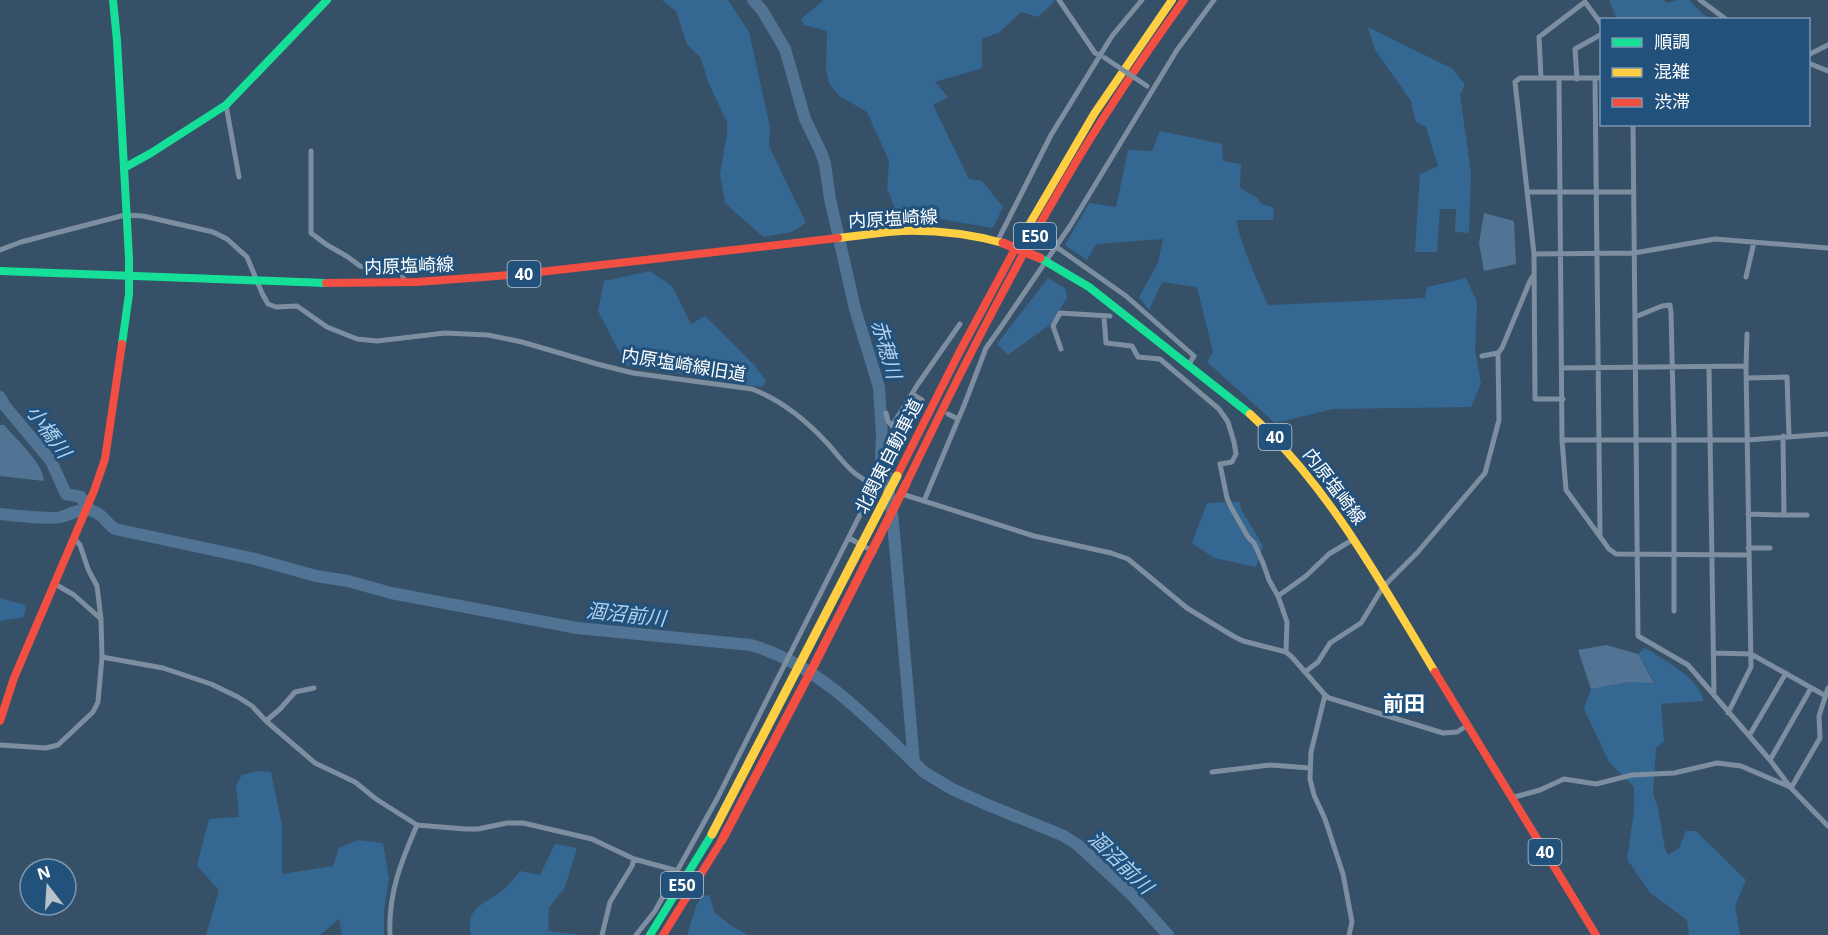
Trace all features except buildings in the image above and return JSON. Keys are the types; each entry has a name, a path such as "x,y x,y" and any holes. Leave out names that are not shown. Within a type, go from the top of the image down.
{"main road":[{"path":"0,721 14,678 92,495 105,459 110,432 126,319 129,276 113,0"},
{"path":"124,168 226,105 327,0"},
{"name":"北関東自動車道","path":"650,935 712,834 897,476 948,372 1042,199 1129,59 1172,0"},
{"name":"北関東自動車道","path":"663,935 722,840 812,669 958,377 1052,205 1095,133 1184,0"},
{"name":"内原塩崎線","path":"0,271 338,283 404,282 512,275 900,231 948,232 1000,242 1043,260 1089,287 1251,415 1293,456 1330,502 1354,539 1596,935"}],"street":[{"path":"1059,0 1095,53 1150,87"},
{"path":"1000,242 1051,135 1102,57 1112,36 1142,0"},
{"path":"924,501 986,348 1043,260 1070,226 1150,87 1214,0"},
{"path":"1700,0 1724,18"},
{"path":"1541,78 1539,37 1585,2 1600,22"},
{"path":"1577,79 1575,49 1600,35"},
{"path":"1810,54 1828,45"},
{"path":"1810,63 1828,70"},
{"path":"1563,399 1535,399 1534,254 1515,82 1520,78 1598,78 1600,537"},
{"path":"1559,79 1562,440 1566,490 1609,549 1616,554 1712,554 1770,548"},
{"path":"226,105 239,177"},
{"path":"1632,126 1638,636 1688,665 1770,760 1791,788 1828,826"},
{"path":"311,151 311,233 360,266 371,270 402,273 404,282"},
{"path":"1528,192 1634,192"},
{"name":"内原塩崎線旧道","path":"0,250 21,242 125,215 143,216 220,235 243,252 268,304 276,307 297,306 327,327 357,339 386,340 445,333 488,335 522,342 633,373 752,389 767,395 787,408 826,441 858,476 875,485 1026,534 1128,559 1187,608 1233,636 1243,641 1286,652"},
{"path":"1534,254 1634,253 1715,239 1828,248"},
{"path":"1746,277 1754,242"},
{"path":"1055,246 1126,296 1194,356 1188,366"},
{"path":"1305,672 1317,662 1330,643 1361,623 1383,587 1417,553 1485,473 1498,420 1498,353 1533,276"},
{"path":"1122,303 1126,296"},
{"path":"1635,317 1670,305 1674,440 1674,611"},
{"path":"1061,349 1053,326 1060,313 1107,316 1106,343 1132,346 1138,357 1160,359 1219,410 1231,429 1236,454 1232,462 1220,464 1227,498 1248,537 1254,543 1278,596 1287,622 1286,652 1325,695 1443,733 1457,732 1468,725"},
{"path":"886,413 892,426 960,324"},
{"path":"1728,713 1751,667 1747,334"},
{"path":"1482,356 1498,353"},
{"path":"1562,368 1746,366"},
{"path":"1710,367 1714,696"},
{"path":"1746,378 1787,377 1784,515"},
{"path":"912,394 922,400"},
{"path":"948,414 958,419"},
{"path":"1562,440 1748,440 1828,434"},
{"path":"636,935 655,911 678,871 875,485"},
{"path":"1748,514 1807,514"},
{"path":"0,745 46,748 58,745 93,712 98,702 102,657 97,586 75,535"},
{"path":"823,658 886,535"},
{"path":"849,538 876,553"},
{"path":"1278,596 1306,576 1329,554 1354,539"},
{"path":"55,584 74,595 101,619"},
{"path":"1713,653 1750,654 1824,695"},
{"path":"102,657 163,668 211,684 245,701 315,763 355,782 376,799 417,825 465,830 507,823 523,823 592,839 634,859 678,871"},
{"path":"1749,736 1786,673"},
{"path":"266,721 295,693 314,688"},
{"path":"1770,760 1811,688"},
{"path":"1791,788 1820,738 1819,716 1828,688"},
{"path":"1325,695 1311,752 1310,768 1314,795 1325,819 1343,874 1352,922 1349,935"},
{"path":"1511,798 1540,790 1564,779 1596,784 1632,776 1674,773 1718,763 1741,766 1791,788"},
{"path":"1212,772 1270,765 1310,768"},
{"path":"390,935 390,908 394,885 417,825"},
{"path":"602,935 610,902 634,859"}],"shaded area":[{"path":"662,0 728,0 749,32 770,127 769,146 806,223 792,232 763,237 725,203 720,174 727,122 708,82 701,58 687,44 676,11"},
{"path":"824,0 1055,1 1038,17 1021,12 1000,32 982,39 982,68 935,82 948,97 933,105 969,179 982,181 1003,207 993,228 940,219 899,218 887,189 889,161 867,112 838,95 829,83 826,69 827,31 804,25 801,19"},
{"path":"1609,0 1664,0 1667,3 1689,0 1710,18 1617,18"},
{"path":"1368,27 1453,69 1465,85 1460,95 1471,173 1469,233 1455,232 1456,209 1440,209 1437,252 1415,252 1420,174 1438,166 1426,127 1416,122 1411,101 1375,50"},
{"path":"1160,131 1222,144 1223,161 1241,164 1240,188 1257,198 1262,204 1274,208 1273,220 1236,220 1254,274 1268,305 1425,298 1427,287 1466,278 1477,302 1475,350 1481,383 1471,407 1333,409 1275,423 1207,362 1213,352 1197,287 1162,282 1149,310 1139,297 1158,263 1163,239 1096,244 1087,260 1065,245 1089,203 1116,207 1128,150 1152,151"},
{"path":"1484,213 1514,221 1516,264 1484,271 1479,243"},
{"path":"650,271 672,286 691,324 705,316 755,366 766,381 762,387 626,365 598,311 604,281"},
{"path":"1048,278 1065,288 1067,298 1051,324 1008,355 997,344"},
{"path":"0,425 4,425 34,459 44,481 0,476"},
{"path":"1240,502 1241,509 1263,546 1256,567 1214,558 1192,543 1207,503"},
{"path":"0,598 26,605 24,617 0,621"},
{"path":"1606,645 1638,654 1654,683 1629,682 1591,689 1578,650"},
{"path":"1645,648 1689,677 1701,693 1703,701 1661,704 1664,741 1656,748 1653,793 1665,849 1668,855 1679,848 1686,831 1696,831 1746,880 1735,906 1740,935 1689,935 1687,920 1650,893 1627,859 1634,811 1634,787 1609,762 1584,709 1591,689 1629,682 1654,682 1638,654"},
{"path":"258,771 271,772 282,825 282,874 333,866 339,848 358,840 383,843 389,879 384,910 384,935 342,935 339,919 320,935 206,935 219,890 197,866 209,819 239,817 236,785 242,775"},
{"path":"555,844 577,848 565,887 549,908 548,931 581,935 471,935 471,918 478,907 504,889 520,871 540,875"},
{"path":"709,895 715,913 748,935 687,935 696,906 702,896"}],"waterway":[{"name":"赤穂川","path":"753,0 762,10 785,49 805,119 825,164 830,199 855,309 879,387 881,457 887,477 893,522 914,763"},
{"name":"小橋川","path":"0,397 51,461 66,494 81,497 90,510"},
{"name":"涸沼前川","path":"0,514 57,518 81,510 89,510 99,514 115,529 255,559 391,593 577,628 751,645 776,654 823,681 845,698 924,772 952,789 1062,835 1078,845 1132,895 1168,935"}],"traffic: fast":[{"path":"113,0 129,258 129,294 122,344"},
{"path":"124,168 226,105 327,0"},
{"path":"1040,258 1089,287 1250,414"},
{"path":"0,271 326,283"},
{"path":"650,935 712,834"}],"traffic: slow":[{"path":"1015,249 1094,114 1172,0"},
{"path":"838,238 927,231 966,235 1003,243"},
{"path":"1250,414 1304,472 1352,536 1435,672"},
{"path":"712,834 897,476"}],"traffic: jam":[{"path":"906,484 1025,250 1082,152 1184,0"},
{"path":"326,283 417,282 522,274 838,238"},
{"path":"1003,243 1040,258"},
{"path":"897,476 1015,249"},
{"path":"0,721 14,678 94,491 105,459 122,344"},
{"path":"722,840 906,484"},
{"path":"1435,672 1596,935"},
{"path":"663,935 722,840"}],"district":[{"name":"前田","path":"1404,703"}]}
